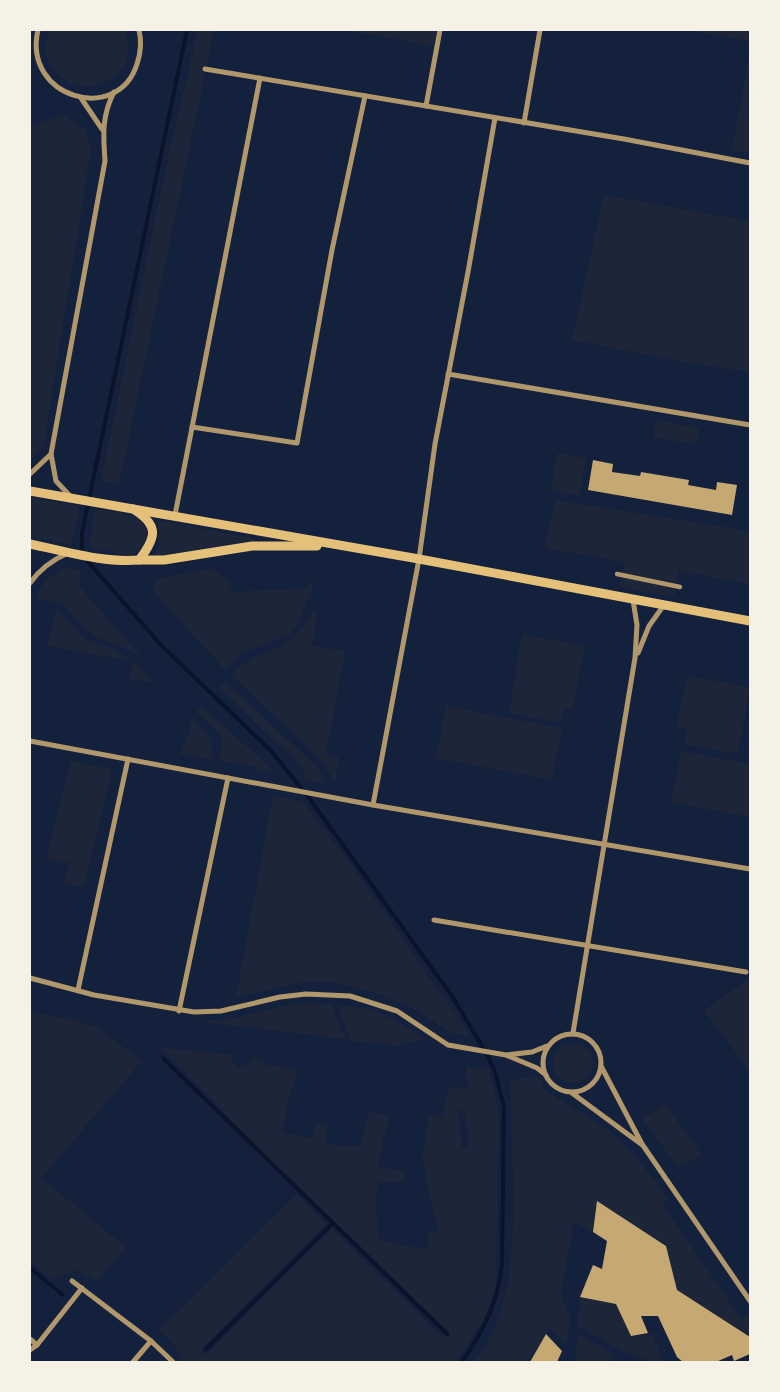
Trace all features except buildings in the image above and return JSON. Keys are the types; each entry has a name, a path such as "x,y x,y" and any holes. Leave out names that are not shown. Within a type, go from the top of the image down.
{"main road":[{"path":"30,491 418,559 750,621"},
{"path":"133,509 145,516 152,525 153,538 139,560"},
{"path":"30,544 98,558 139,560 164,560 252,546 337,546"}],"street":[{"path":"38,30 36,53 39,66 46,78 68,94 81,98 98,98 114,92 127,82 136,68 141,53 139,30"},
{"path":"426,106 440,30"},
{"path":"524,123 540,30"},
{"path":"205,69 750,163"},
{"path":"174,515 260,78"},
{"path":"71,498 56,482 52,454 105,161 102,130 106,107 114,92"},
{"path":"192,427 297,444 332,250 365,96"},
{"path":"81,98 102,130"},
{"path":"373,806 418,559 435,444 495,118"},
{"path":"448,374 750,425"},
{"path":"30,474 52,454"},
{"path":"30,583 52,560 70,552"},
{"path":"617,574 680,587"},
{"path":"573,1033 636,658 637,626 633,600"},
{"path":"636,658 649,626 664,605"},
{"path":"30,741 373,806 750,869"},
{"path":"78,990 128,759"},
{"path":"179,1011 228,778"},
{"path":"434,920 588,944 746,972"},
{"path":"30,978 179,1011 222,1011 280,997 306,994 340,995 363,999 396,1011 439,1040 460,1048 504,1054 541,1050 564,1034 573,1033 591,1040 597,1047 601,1066 642,1144 750,1301"},
{"path":"546,1075 543,1061 549,1044"},
{"path":"504,1054 537,1068 546,1075 554,1086 571,1092 642,1144"},
{"path":"571,1092 588,1088 595,1082 601,1066"},
{"path":"72,1281 151,1341 173,1362"},
{"path":"30,1350 37,1345 82,1288"},
{"path":"30,1339 37,1345"},
{"path":"133,1362 151,1341"}],"shaded area":[{"path":"49,30 125,30 129,47 126,62 118,74 106,82 91,86 76,85 62,78 48,60 46,47"},
{"path":"198,30 214,30 119,485 101,481 166,167"},
{"path":"345,30 437,30 433,46"},
{"path":"687,30 750,30 750,41"},
{"path":"750,49 750,153 732,150"},
{"path":"62,114 86,130 91,149 44,444 30,461 30,128"},
{"path":"604,195 750,221 750,372 688,363 572,340"},
{"path":"656,420 699,428 697,445 653,437"},
{"path":"557,453 586,458 579,496 550,491"},
{"path":"30,497 79,506 72,545 30,537"},
{"path":"555,500 750,531 750,584 679,571 674,597 620,587 625,562 545,548"},
{"path":"95,509 130,516 144,524 147,531 146,539 140,549 130,556 89,547"},
{"path":"157,520 257,540 153,557 160,539"},
{"path":"67,567 82,572 79,586 146,662 130,650 99,638 86,630 62,603 36,598 41,587 48,579"},
{"path":"211,569 228,579 233,592 307,588 308,582 314,584 298,623 289,634 241,654 225,670 154,592 152,585 160,578"},
{"path":"57,609 85,639 115,650 132,661 47,646"},
{"path":"311,612 318,613 312,646 345,651 326,755 339,757 335,783 316,755 231,675 253,658 286,643 295,636 304,626"},
{"path":"522,634 585,646 572,710 563,708 561,723 509,713"},
{"path":"132,661 157,683 130,679"},
{"path":"687,676 750,687 738,754 684,744 687,728 677,726"},
{"path":"226,682 318,768 327,784 305,781 304,771 296,760 219,688"},
{"path":"201,706 258,756 272,771 259,772 255,766 219,761 222,744 221,738 214,728 196,712"},
{"path":"446,706 562,728 552,780 436,758"},
{"path":"192,719 212,739 213,760 180,754 188,736"},
{"path":"681,751 750,764 750,817 671,802"},
{"path":"71,761 112,769 84,887 64,883 69,863 46,858"},
{"path":"273,795 302,801 347,859 471,1037 451,1033 411,1007 382,995 335,982 299,983 236,997"},
{"path":"750,978 750,1072 704,1010"},
{"path":"300,1003 331,1004 345,1039 201,1022 228,1019"},
{"path":"337,1006 362,1008 383,1014 424,1038 400,1046 351,1041"},
{"path":"30,1012 69,1019 97,1027 142,1061 41,1178 126,1247 97,1281 76,1270 52,1280 30,1262"},
{"path":"577,1043 584,1046 590,1052 593,1063 592,1071 584,1080 577,1083 569,1083 562,1080 554,1071 553,1059 556,1052 565,1044"},
{"path":"162,1048 232,1055 233,1063 240,1068 248,1065 252,1058 264,1060 264,1064 298,1070 286,1109 283,1133 312,1138 318,1123 328,1124 325,1144 359,1147 369,1111 390,1117 378,1167 405,1171 405,1181 378,1182 376,1200 378,1238 402,1245 427,1248 429,1232 438,1233 422,1159 429,1114 441,1116 450,1087 468,1089 466,1067 489,1069 499,1113 496,1289 483,1321 455,1362 182,1362 175,1346 159,1330 297,1194 326,1224 201,1349 203,1353 207,1354 332,1229 443,1338 449,1332 251,1140","holes":["465,1109 469,1147 462,1148 458,1111"]},
{"path":"534,1075 540,1080 542,1088 605,1128 636,1156 668,1199 662,1203 741,1319 747,1316 750,1320 750,1337 677,1290 666,1245 597,1202 593,1232 574,1222 561,1296 570,1316 567,1345 550,1328 527,1362 474,1362 487,1342 497,1320 509,1275 513,1228 510,1082"},
{"path":"665,1104 701,1154 684,1165 677,1166 642,1119"},
{"path":"580,1297 616,1304 631,1336 653,1334 663,1362 652,1361 630,1354 608,1344 578,1326"},
{"path":"578,1335 615,1354 608,1362 575,1362"}],"waterway":[{"path":"187,30 82,533 82,555 162,646 272,752 306,794 452,996 488,1056 495,1072 504,1107 502,1262 498,1290 489,1315 484,1327 462,1362"},
{"path":"163,1058 447,1334"},
{"path":"206,1349 333,1223"},
{"path":"30,1268 63,1295"}]}
